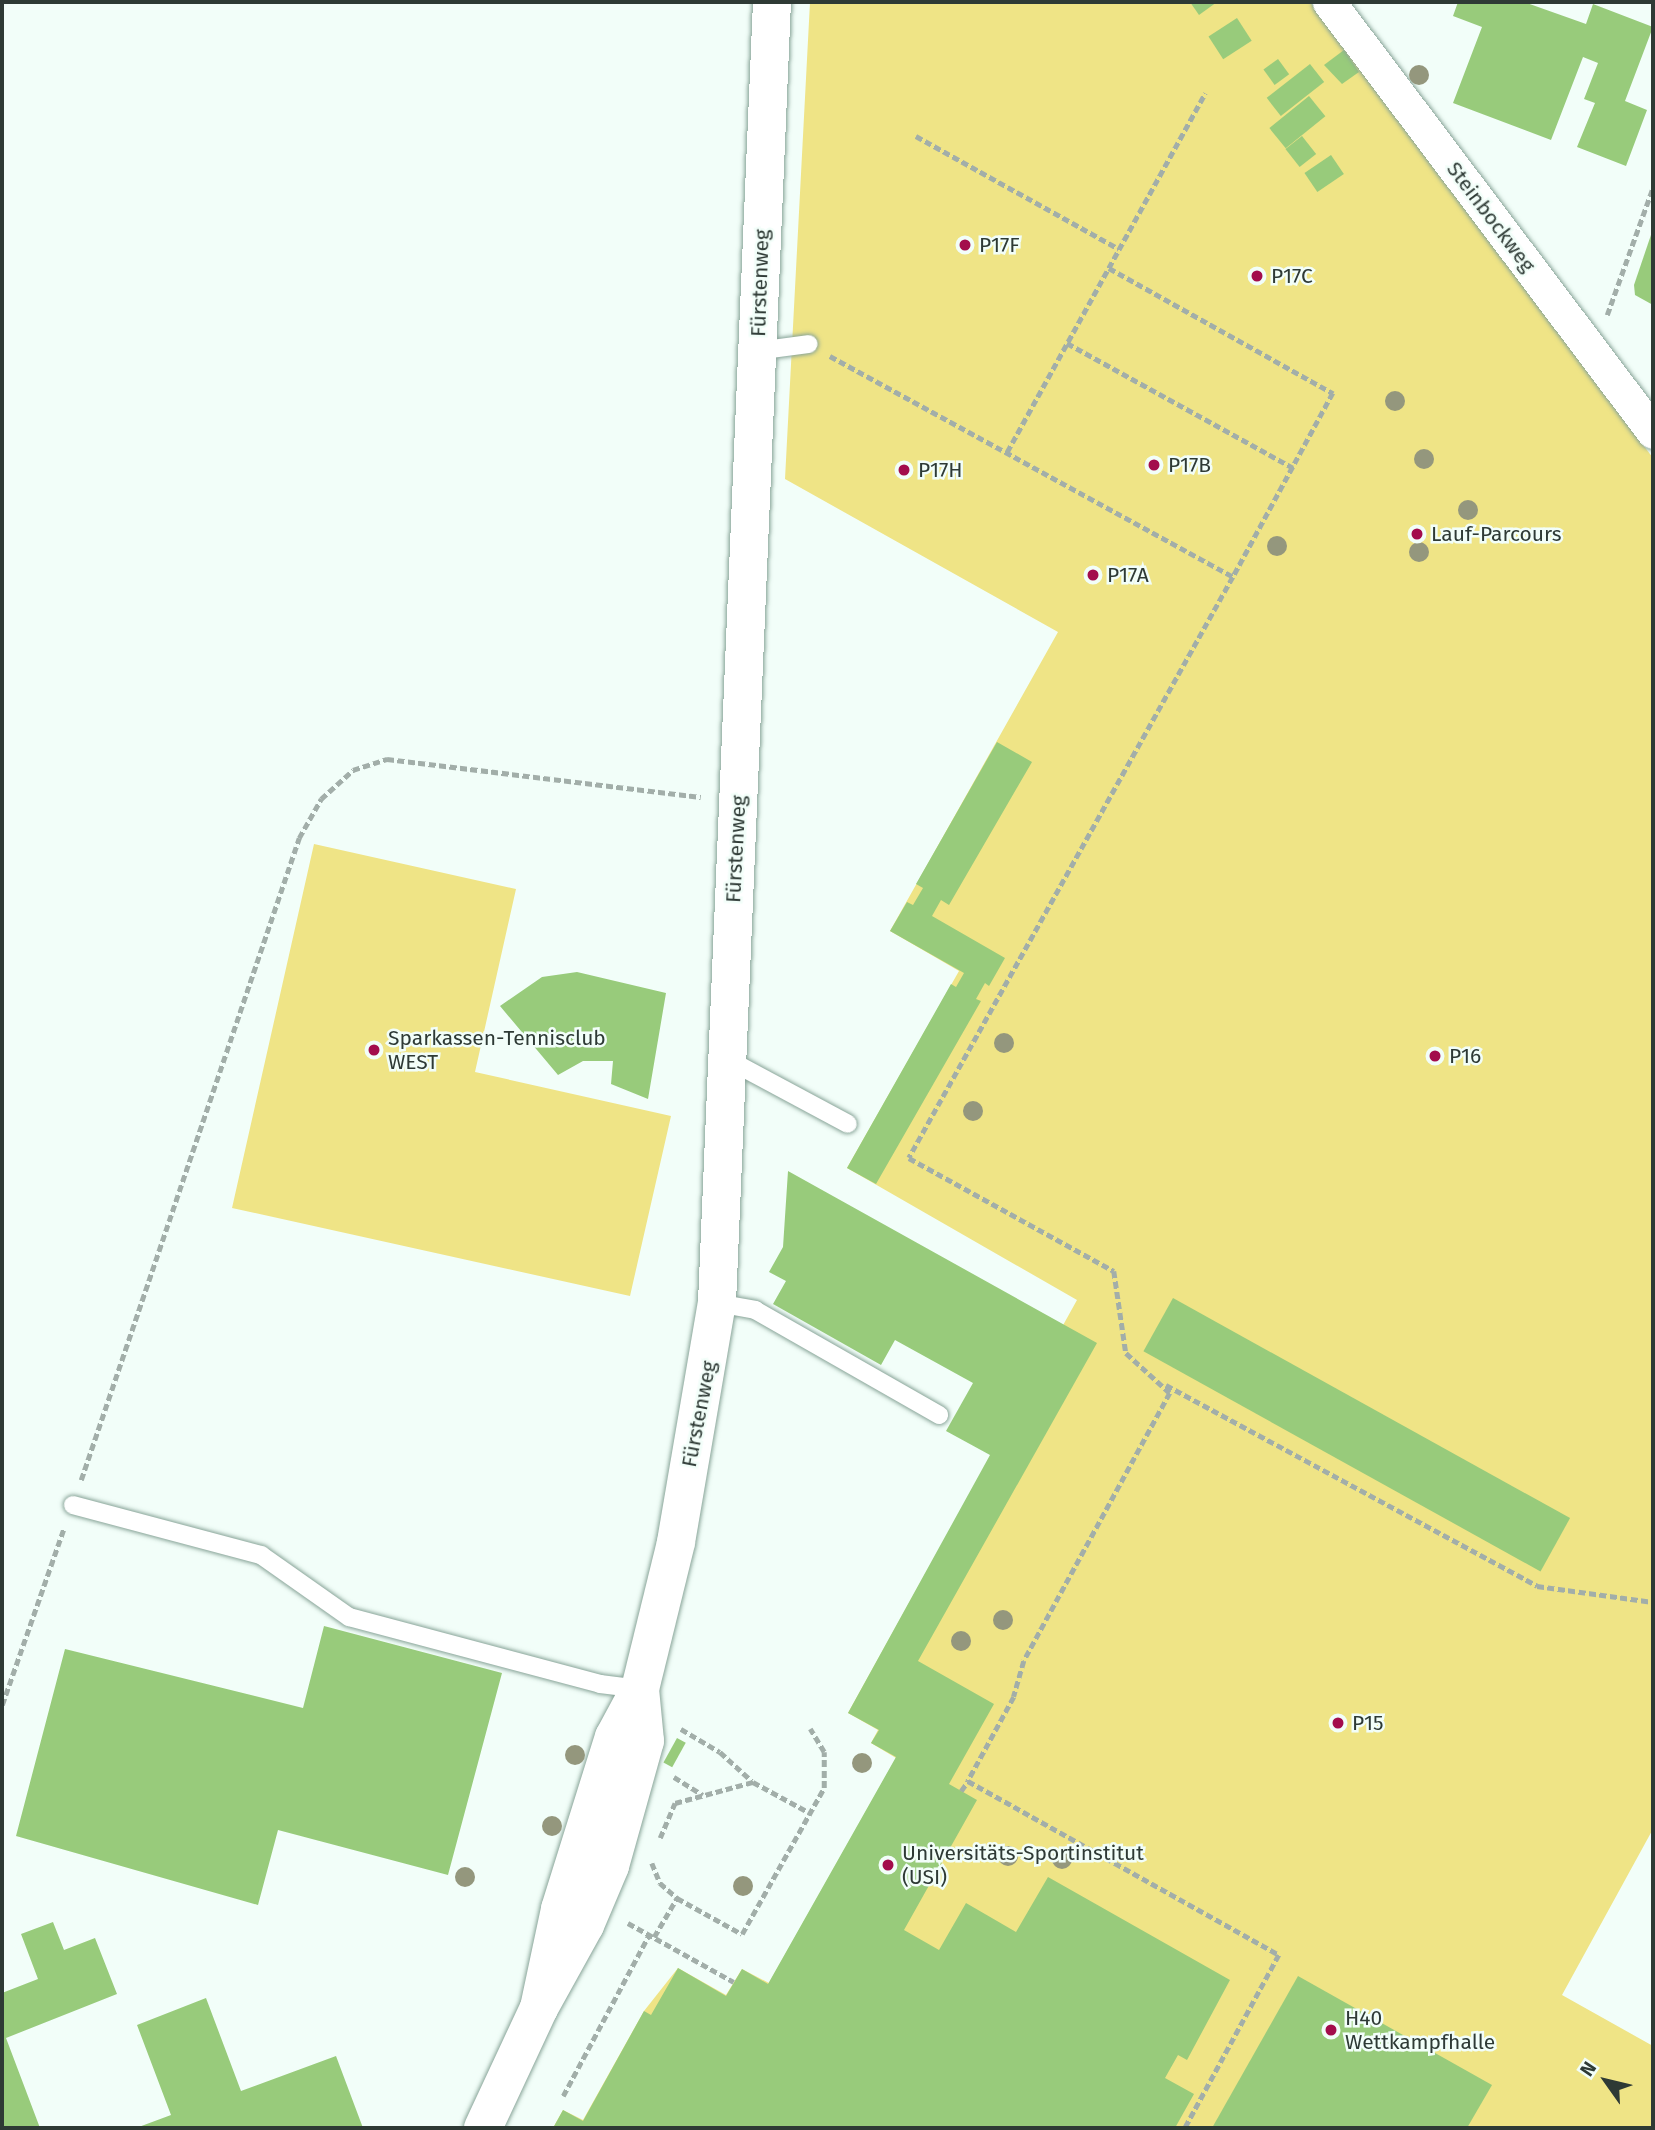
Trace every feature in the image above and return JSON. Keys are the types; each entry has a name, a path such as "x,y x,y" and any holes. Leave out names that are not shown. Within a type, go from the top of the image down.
{"street":[{"name":"Fürstenweg","path":"483,2128 539,2008 560,1909 614,1737 640,1689 676,1542 717,1303 772,2"},
{"name":"Steinbockweg","path":"1329,2 1653,432"}],"lane":[{"path":"757,351 810,344"},
{"path":"727,1059 848,1124"},
{"path":"717,1303 755,1310 939,1415"},
{"path":"72,1505 261,1555 349,1617 600,1684 640,1689"}],"path":[{"path":"1007,452 1205,93"},
{"path":"916,136 1119,249"},
{"path":"1592,351 1653,187"},
{"path":"1108,268 1334,393 909,1158 1114,1271 1126,1353 1136,1366 1166,1385 1537,1586 1653,1602"},
{"path":"1067,343 1293,468"},
{"path":"810,344 1233,578"},
{"path":"2,1706 299,838 321,799 353,770 387,759 703,797"},
{"path":"961,1791 1014,1697 1024,1661 1168,1403 1170,1393 1166,1385"},
{"path":"652,1858 657,1878 677,1898 742,1934 824,1788 824,1752 810,1729"},
{"path":"691,1735 752,1782 810,1813"},
{"path":"669,1774 704,1795"},
{"path":"968,1781 1279,1955 1185,2128"},
{"path":"656,1847 675,1803 752,1782"},
{"path":"563,2096 652,1936 677,1898"},
{"path":"617,1917 734,1982"}],"shaded area":[{"path":"810,2 1310,2 1653,458 1653,1829 1562,1995 1653,2046 1653,2128 553,2128 563,2110 583,2120 644,2011 678,1968 726,1995 742,1969 769,1983 896,1758 871,1743 878,1730 848,1713 1077,1300 847,1168 959,971 890,931 1058,632 785,479"},
{"name":"Sparkassen-Tennisclub WEST","path":"314,844 516,889 475,1072 671,1116 630,1296 232,1208"}],"building":[{"path":"1190,2 1217,2 1199,15"},
{"path":"1458,2 1524,2 1586,24 1593,4 1653,27 1625,101 1647,110 1626,166 1577,147 1595,103 1584,99 1598,63 1583,57 1551,140 1453,103 1482,27 1453,16"},
{"path":"1237,18 1252,41 1223,59 1208,37"},
{"path":"1344,50 1359,72 1342,84 1324,65"},
{"path":"1278,59 1289,74 1275,85 1263,70"},
{"path":"1310,64 1324,82 1281,116 1267,98"},
{"path":"1309,96 1325,116 1286,148 1269,128"},
{"path":"1302,136 1316,154 1300,167 1285,149"},
{"path":"1331,155 1344,174 1317,192 1304,173"},
{"path":"1653,229 1653,305 1635,295 1634,285"},
{"path":"997,742 1032,762 949,905 941,900 932,916 1005,958 989,986 985,983 976,999 981,1001 876,1184 847,1168 951,984 956,987 964,973 890,931 907,902 913,905 923,888 916,884"},
{"name":"Sparkassen-Tennisclub WEST","path":"577,972 666,993 648,1099 611,1084 613,1061 583,1061 558,1075 500,1006 542,977"},
{"path":"788,1171 1097,1343 918,1661 994,1704 949,1784 977,1800 904,1930 939,1950 966,1903 1016,1932 1048,1877 1230,1980 1187,2060 1178,2055 1165,2078 1194,2094 1175,2128 553,2128 563,2110 583,2121 644,2011 651,2015 678,1968 726,1996 742,1969 768,1984 896,1757 871,1743 879,1730 848,1713 990,1455 946,1431 973,1383 895,1340 881,1365 773,1304 786,1281 769,1272 783,1247"},
{"path":"1173,1298 1570,1518 1541,1571 1143,1351"},
{"path":"324,1626 502,1673 448,1875 278,1830 258,1905 16,1836 65,1649 303,1708"},
{"path":"677,1738 686,1743 672,1767 663,1762"},
{"path":"53,1922 64,1950 95,1938 117,1994 6,2038 40,2128 2,2128 2,1993 38,1979 21,1934"},
{"name":"H40 Wettkampfhalle","path":"1298,1976 1492,2085 1467,2128 1212,2128"},
{"path":"206,1998 241,2091 336,2056 363,2128 136,2128 171,2115 137,2025"}],"place":[{"name":"P17F","path":"965,245"},
{"name":"P17C","path":"1257,276"},
{"name":"P17B","path":"1154,465"},
{"name":"P17H","path":"904,470"},
{"name":"Lauf-Parcours","path":"1417,534"},
{"name":"P17A","path":"1093,575"},
{"name":"Sparkassen-Tennisclub WEST","path":"374,1050"},
{"name":"P16","path":"1435,1056"},
{"name":"P15","path":"1338,1723"},
{"name":"Universitäts-Sportinstitut (USI)","path":"888,1865"},
{"name":"H40 Wettkampfhalle","path":"1331,2030"}]}
